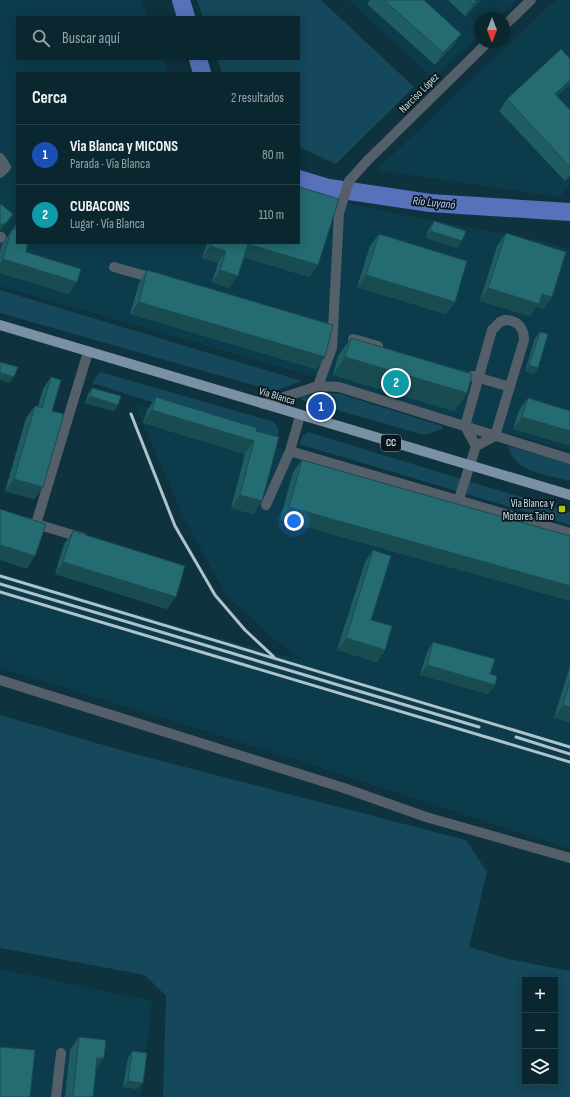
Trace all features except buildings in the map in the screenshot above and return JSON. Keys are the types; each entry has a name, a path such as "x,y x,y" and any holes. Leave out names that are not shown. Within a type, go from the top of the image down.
{"main road":[{"name":"Vía Blanca","path":"0,325 300,416 570,495"}],"street":[{"path":"510,20 531,0"},
{"name":"Narciso López","path":"318,386 332,348 329,331 339,213 349,181 367,161 482,48"},
{"path":"0,158 6,167 0,173"},
{"path":"114,266 167,282"},
{"path":"458,502 476,446 465,426 492,330 495,326 505,320 515,322 523,329 524,340 495,436 476,446"},
{"path":"354,339 390,350"},
{"path":"36,524 88,352"},
{"path":"464,373 510,387"},
{"path":"263,404 318,386 339,387 570,459"},
{"path":"266,505 290,452 300,416"},
{"path":"290,452 458,502 570,533"},
{"path":"22,519 95,541"},
{"path":"0,680 344,788 426,817 570,858"},
{"path":"56,1097 61,1053"}],"shaded area":[{"path":"0,0 141,0 147,16 16,16 16,60 163,60 169,72 16,72 16,244 300,244 300,192 383,211 547,242 570,249 570,451 0,286"},
{"path":"197,0 321,0 414,87 336,164 300,147 300,72 222,72 217,60 300,60 300,16 203,16"},
{"path":"348,0 517,0 504,12 474,12 474,41 434,78"},
{"path":"556,0 570,0 570,186 559,197 377,170 505,48 510,48 510,43"},
{"path":"0,290 302,381 274,391 0,313"},
{"path":"100,372 274,422 279,429 277,442 92,383"},
{"path":"327,393 340,394 443,426 442,429 424,435 301,400 303,396"},
{"path":"134,403 570,537 570,849 247,744 0,668 0,573 212,636 301,660 273,638 225,594 184,518"},
{"path":"308,432 570,512 570,525 299,444 303,435"},
{"path":"508,446 570,464 570,481 542,474 524,467 511,455"},
{"path":"0,715 131,753 466,840 487,872 469,947 508,959 570,971 570,1097 163,1097 166,996 145,975 0,948"},
{"path":"0,969 152,1001 141,1097 0,1097"}],"waterway":[{"name":"Río Luyanó","path":"181,0 186,16"},
{"name":"Río Luyanó","path":"198,60 202,72"},
{"name":"Río Luyanó","path":"300,179 329,188 430,203 570,212"}],"railway":[{"path":"131,414 175,526 215,595 245,630 274,657"},
{"path":"0,576 570,747"},
{"path":"0,584 479,727"},
{"path":"0,592 570,762"},
{"path":"516,737 570,754"}],"place":[{"name":"CUBACONS","path":"396,383"},
{"name":"Via Blanca y MICONS","path":"321,407"},
{"name":"Via Blanca y Motores Taino","path":"562,509"}]}
